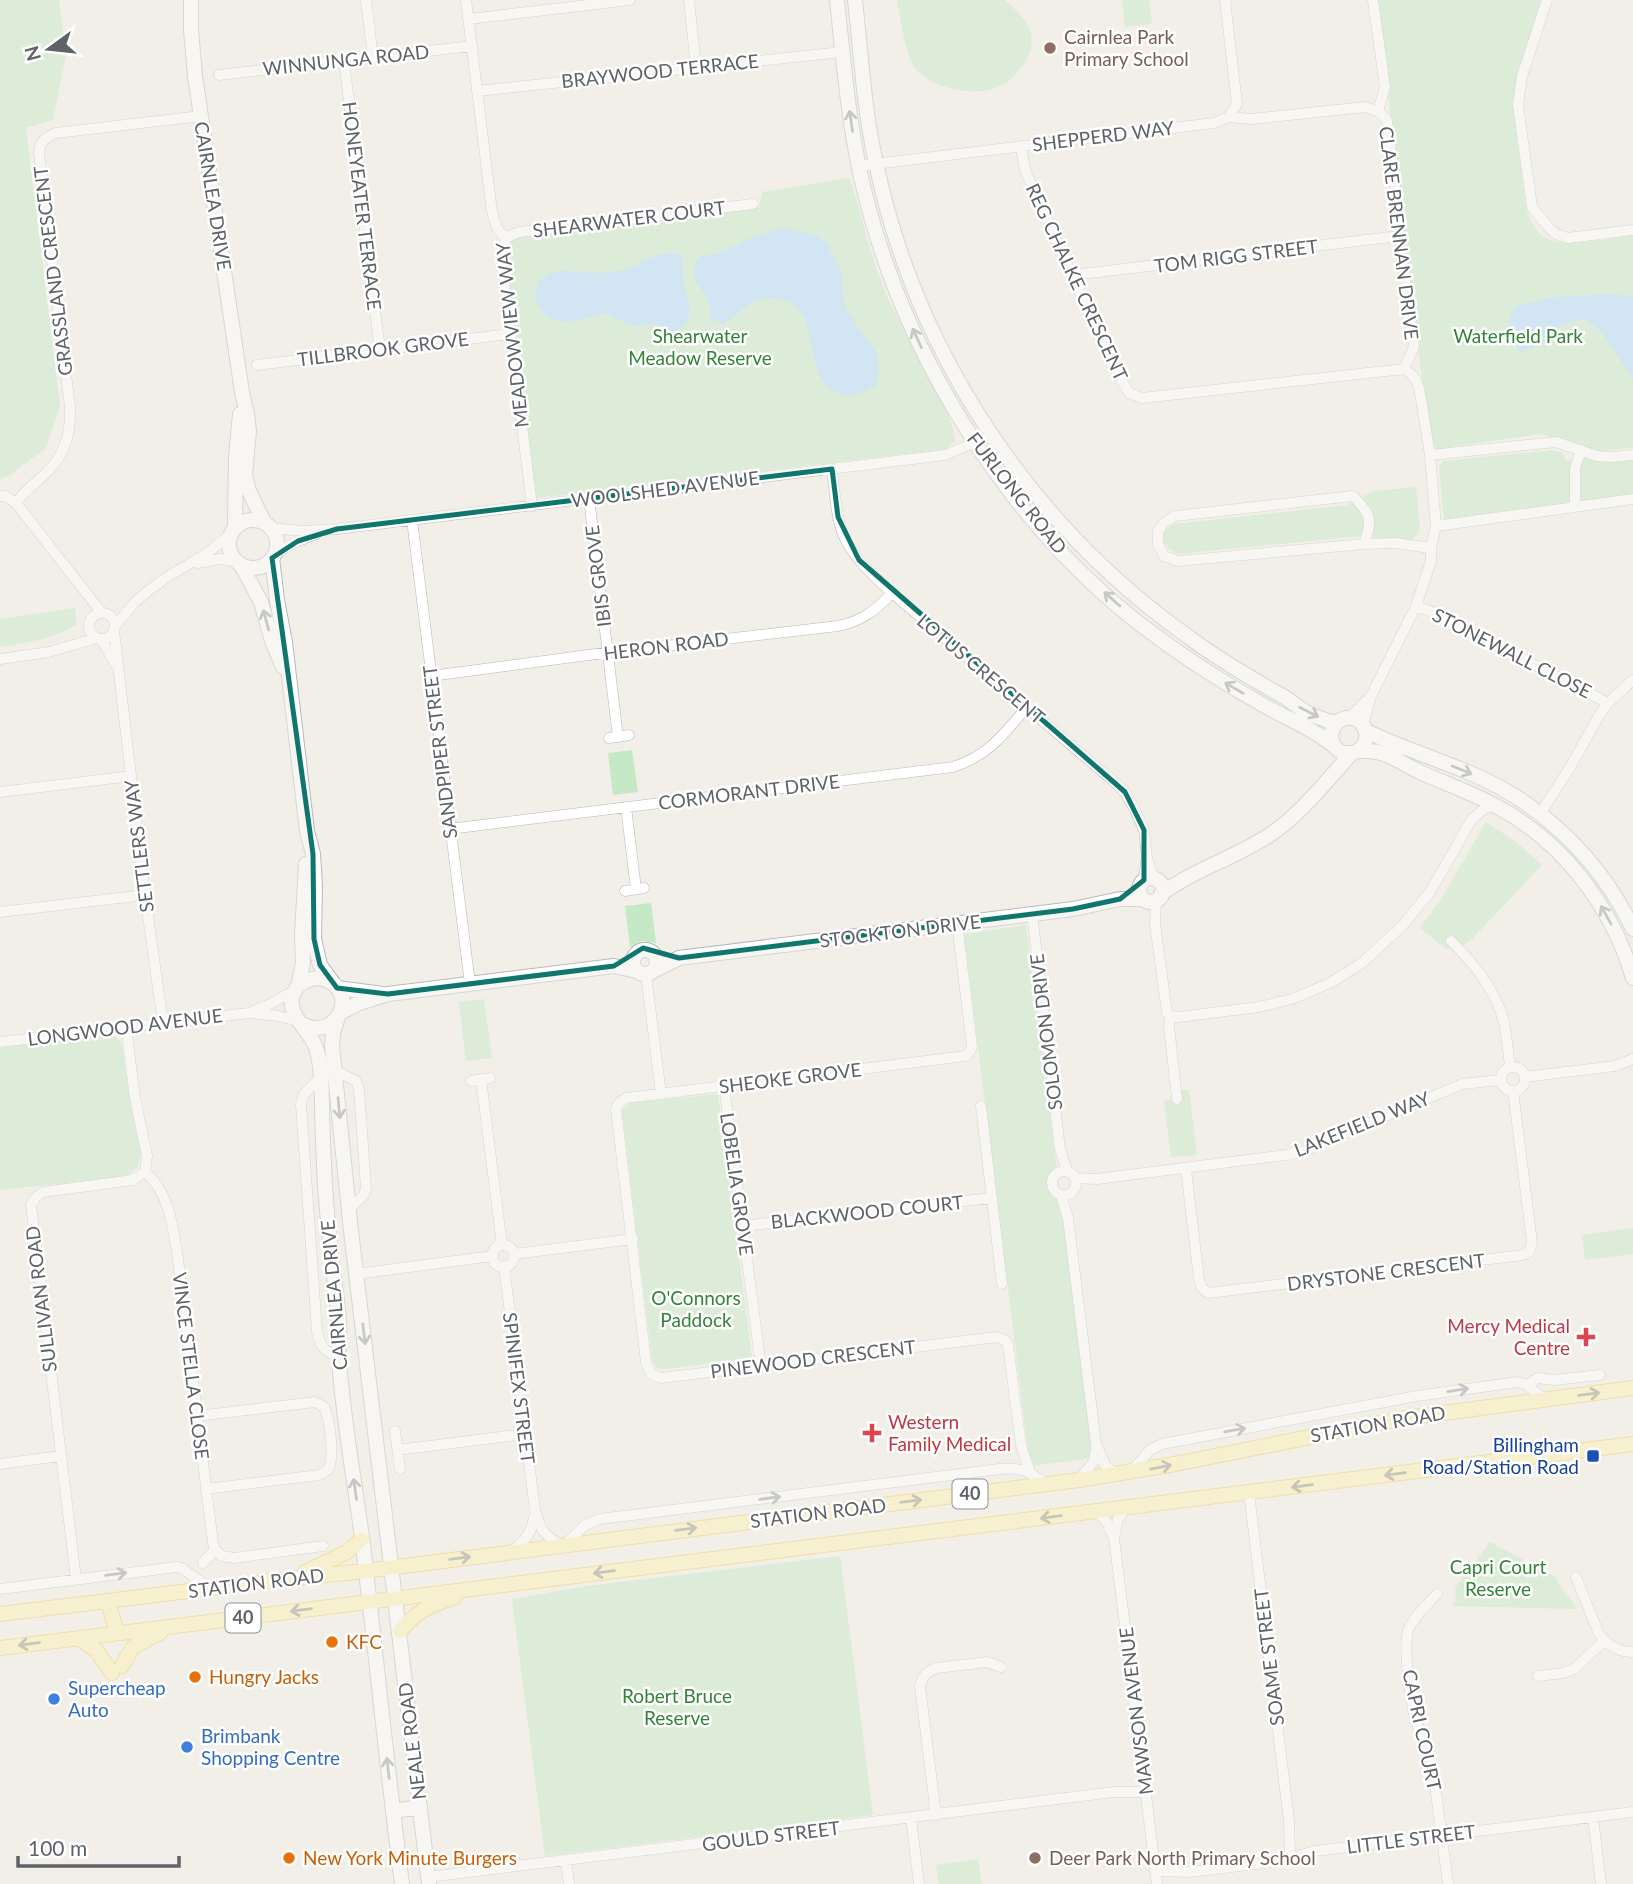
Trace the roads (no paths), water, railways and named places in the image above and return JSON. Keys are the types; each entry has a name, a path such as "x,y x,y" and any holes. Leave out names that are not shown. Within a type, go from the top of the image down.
{"main road":[{"name":"STATION ROAD","path":"0,1614 1047,1485 1124,1474 1405,1418 1633,1388"},
{"name":"STATION ROAD","path":"0,1648 1633,1444"},
{"path":"287,1578 332,1560 362,1539"},
{"path":"400,1631 414,1615 483,1587"},
{"path":"108,1601 112,1634"},
{"path":"78,1638 96,1650 117,1670 134,1647 172,1627"}],"street":[{"name":"CAIRNLEA DRIVE","path":"191,0 195,76 249,431 245,475 249,491 267,525"},
{"path":"366,0 373,58"},
{"name":"MEADOWVIEW WAY","path":"466,0 492,212 497,228 506,239 501,257 532,506"},
{"path":"469,19 630,0"},
{"path":"689,0 696,67"},
{"name":"FURLONG ROAD","path":"837,0 858,166 878,239 917,339 974,442 1032,518 1089,579 1135,620 1225,684 1317,733 1334,746"},
{"name":"FURLONG ROAD","path":"855,0 867,113 876,163 905,264 941,348 989,432 1068,533 1131,593 1169,624 1304,711 1343,720"},
{"path":"1225,0 1237,104 1228,117"},
{"path":"1373,0 1385,87 1377,111"},
{"path":"1547,0 1522,76 1518,105 1532,207 1556,234 1569,238 1633,230"},
{"name":"WINNUNGA ROAD","path":"219,75 472,46"},
{"name":"BRAYWOOD TERRACE","path":"478,91 842,52"},
{"name":"HONEYEATER TERRACE","path":"344,61 380,350"},
{"name":"CLARE BRENNAN DRIVE","path":"1228,117 1252,119 1365,107 1383,114 1387,121 1414,347 1404,369 1413,375 1418,384 1430,455 1436,526 1430,561 1416,606 1371,696 1364,728"},
{"name":"GRASSLAND CRESCENT","path":"16,503 28,487 50,470 60,456 70,425 40,144 45,138 56,133 201,117"},
{"name":"SHEPPERD WAY","path":"858,166 1214,122 1228,117"},
{"name":"REG CHALKE CRESCENT","path":"1021,146 1025,170 1112,364 1129,393 1142,398 1404,369"},
{"name":"SHEARWATER COURT","path":"506,239 520,232 753,204"},
{"name":"TOM RIGG STREET","path":"1073,275 1399,236"},
{"name":"TILLBROOK GROVE","path":"257,365 510,334"},
{"name":"CAIRNLEA DRIVE","path":"234,530 236,457 242,391"},
{"name":"WOOLSHED AVENUE","path":"267,525 304,531 337,529 945,455 989,432"},
{"path":"1430,455 1556,442 1597,456 1633,455"},
{"path":"1575,507 1575,468 1581,450"},
{"name":"LOTUS CRESCENT","path":"832,469 838,517 844,537 859,560 892,593 1125,792 1143,830 1150,890"},
{"path":"0,496 16,503 80,586 113,618 115,629"},
{"path":"1364,544 1370,528 1367,510 1353,496 1175,516 1158,531 1158,544 1164,556 1178,561 1364,544 1395,543 1431,548"},
{"name":"IBIS GROVE","path":"589,499 619,737"},
{"path":"1436,526 1633,499"},
{"path":"0,659 109,637 135,602 167,577 206,554 249,520 267,525 277,541 273,556 277,600 285,642 307,831 313,854 314,939 320,965 342,1000 339,1015"},
{"name":"SANDPIPER STREET","path":"412,520 470,984"},
{"name":"WOOLSHED AVENUE","path":"273,556 308,536 337,529"},
{"path":"234,530 229,548 261,602 272,641 288,677"},
{"path":"187,566 219,559 248,567 261,566 273,556"},
{"path":"80,586 90,633 99,639"},
{"name":"HERON ROAD","path":"431,676 838,626 863,619 892,593"},
{"path":"64,648 80,636 97,613 135,602"},
{"name":"STONEWALL CLOSE","path":"1416,606 1608,703"},
{"name":"SETTLERS WAY","path":"115,629 145,895 163,1023"},
{"name":"SETTLERS WAY","path":"99,639 118,669"},
{"path":"1531,829 1569,769 1589,730 1608,703 1633,680"},
{"name":"CLARE BRENNAN DRIVE","path":"1343,720 1371,696"},
{"name":"CORMORANT DRIVE","path":"449,829 953,767 989,750 1027,707"},
{"path":"1326,780 1334,746 1331,733 1343,720 1355,719 1364,728 1490,782 1519,798 1564,834 1599,873 1633,929"},
{"path":"1364,728 1366,742 1326,780 1297,813 1270,835 1182,879 1150,890 1166,1009 1171,1016 1198,1015 1274,1004 1315,990 1362,963 1413,913 1430,892 1472,819 1484,809 1496,805"},
{"path":"1334,746 1346,754 1372,750 1383,752 1424,774 1496,805 1531,829 1553,847 1589,887 1620,942 1633,978"},
{"path":"0,792 131,776"},
{"path":"1466,791 1474,807 1472,819"},
{"path":"626,807 635,890"},
{"path":"307,831 303,963 291,1006 299,1022 308,1027 325,1028 339,1015 359,1003 388,994 614,966 645,972 656,964 655,956 643,951 614,966"},
{"name":"STOCKTON DRIVE","path":"645,972 679,958 1083,907 1150,890"},
{"path":"0,912 145,895"},
{"name":"SOLOMON DRIVE","path":"1032,914 1060,1149 1068,1182 1068,1217 1096,1444 1094,1461 1079,1480"},
{"name":"SHEOKE GROVE","path":"632,1240 616,1109 619,1103 626,1098 966,1056 972,1046 957,924"},
{"path":"1451,941 1468,958 1492,992 1504,1020 1510,1066"},
{"name":"STOCKTON DRIVE","path":"652,953 679,958"},
{"path":"635,956 633,964 645,972 661,1094"},
{"path":"297,988 312,978 328,980 335,986 388,994"},
{"name":"LONGWOOD AVENUE","path":"249,1013 297,988"},
{"name":"LONGWOOD AVENUE","path":"0,1042 249,1013 279,1016 299,1022"},
{"name":"CAIRNLEA DRIVE","path":"339,1015 332,1040 356,1274 396,1598"},
{"path":"1171,1016 1169,1026 1177,1099"},
{"name":"CAIRNLEA DRIVE","path":"299,1022 309,1033 320,1060 326,1207 339,1322 338,1357 365,1571"},
{"path":"126,1026 135,1098 147,1156 145,1172"},
{"path":"1615,1066 1633,1059"},
{"path":"1510,1066 1518,1068 1525,1077 1522,1086 1514,1091 1506,1089 1500,1080 1504,1070 1510,1066"},
{"path":"1525,1077 1615,1066 1633,1068"},
{"path":"336,1070 356,1081 359,1090 366,1188 364,1195 349,1209"},
{"path":"321,1077 304,1094 301,1104 317,1332 320,1344 326,1351 338,1357"},
{"path":"481,1079 502,1245"},
{"name":"LAKEFIELD WAY","path":"1068,1182 1186,1169 1304,1151 1461,1084 1500,1080"},
{"name":"LOBELIA GROVE","path":"724,1086 761,1366"},
{"name":"DRYSTONE CRESCENT","path":"1186,1169 1199,1279 1202,1288 1208,1293 1522,1255 1529,1252 1532,1242 1514,1091"},
{"name":"BLACKWOOD COURT","path":"981,1106 1002,1284"},
{"name":"VINCE STELLA CLOSE","path":"145,1172 160,1188 172,1226 215,1550"},
{"name":"SULLIVAN ROAD","path":"76,1579 31,1205 43,1192 133,1180 145,1172"},
{"name":"BLACKWOOD COURT","path":"743,1226 992,1198"},
{"path":"514,1254 632,1240"},
{"name":"PINEWOOD CRESCENT","path":"632,1240 646,1362 651,1374 661,1378 997,1337 1008,1345 1021,1446 1030,1472"},
{"path":"492,1256 498,1265 511,1263 514,1254 511,1248 502,1245"},
{"path":"492,1256 494,1250 502,1245"},
{"path":"333,1274 356,1274 492,1256"},
{"name":"SPINIFEX STREET","path":"504,1266 535,1510 542,1531 547,1537 563,1545"},
{"path":"1527,1385 1538,1378 1555,1380 1600,1375"},
{"path":"1124,1474 1150,1450 1162,1444 1418,1396 1517,1382 1527,1385 1544,1399"},
{"path":"197,1416 315,1402 324,1407 327,1416 332,1456 328,1470 319,1475 206,1489"},
{"path":"395,1431 400,1469"},
{"path":"398,1450 525,1434"},
{"name":"SOLOMON DRIVE","path":"1096,1444 1106,1466 1124,1474"},
{"path":"1008,1468 1015,1463 1021,1446"},
{"path":"0,1464 60,1456"},
{"path":"563,1545 585,1525 600,1519 1008,1468 1022,1468 1047,1485"},
{"name":"SOAME STREET","path":"1249,1493 1294,1857"},
{"name":"MAWSON AVENUE","path":"1114,1538 1117,1521 1125,1508"},
{"name":"SPINIFEX STREET","path":"512,1551 530,1534 535,1510"},
{"name":"MAWSON AVENUE","path":"1096,1511 1107,1522 1114,1538 1156,1879"},
{"path":"204,1563 215,1550 222,1556 234,1558 323,1546"},
{"path":"0,1589 177,1567 210,1588"},
{"name":"NEALE ROAD","path":"365,1571 402,1884"},
{"path":"1576,1577 1604,1641 1620,1651 1633,1652"},
{"name":"CAPRI COURT","path":"1437,1594 1415,1618 1407,1633 1406,1649 1416,1718 1430,1753 1447,1884"},
{"name":"NEALE ROAD","path":"396,1598 429,1881"},
{"path":"1538,1676 1571,1671 1604,1641"},
{"path":"936,1815 920,1682 929,1671 936,1668 987,1662 1001,1667"},
{"name":"GOULD STREET","path":"429,1881 566,1861 1145,1788"},
{"path":"393,1811 420,1807"},
{"name":"LITTLE STREET","path":"1156,1879 1294,1857 1315,1851 1633,1812"},
{"path":"1593,1817 1601,1884"},
{"path":"911,1818 919,1884"},
{"path":"566,1861 569,1884"}],"water":[{"path":"783,228 817,236 826,242 842,273 843,300 848,313 877,354 879,371 876,386 859,394 848,395 831,389 818,371 810,335 801,313 787,301 756,301 722,324 711,318 705,294 695,281 694,267 700,256 722,252 755,236"},
{"path":"668,253 678,254 683,260 683,278 690,309 687,323 678,331 667,331 651,323 636,326 605,313 574,321 555,320 540,309 536,298 537,288 548,274 561,271 619,271"},
{"path":"1612,294 1633,297 1633,379 1602,332 1585,318 1559,326 1544,344 1519,352 1507,328 1514,307 1555,297"}],"place":[{"name":"Cairnlea Park Primary School","path":"1050,48"},
{"name":"Mercy Medical Centre","path":"1586,1337"},
{"name":"Western Family Medical","path":"872,1433"},
{"name":"Billingham Road/Station Road","path":"1593,1456"},
{"name":"KFC","path":"332,1642"},
{"name":"Hungry Jacks","path":"195,1677"},
{"name":"Supercheap Auto","path":"54,1699"},
{"name":"Brimbank Shopping Centre","path":"187,1747"},
{"name":"New York Minute Burgers","path":"289,1858"},
{"name":"Deer Park North Primary School","path":"1035,1858"}],"park label":[{"name":"Waterfield Park","path":"1518,336"},
{"name":"Shearwater Meadow Reserve","path":"700,347"},
{"name":"O'Connors Paddock","path":"696,1309"},
{"name":"Capri Court Reserve","path":"1498,1578"},
{"name":"Robert Bruce Reserve","path":"677,1707"}]}
